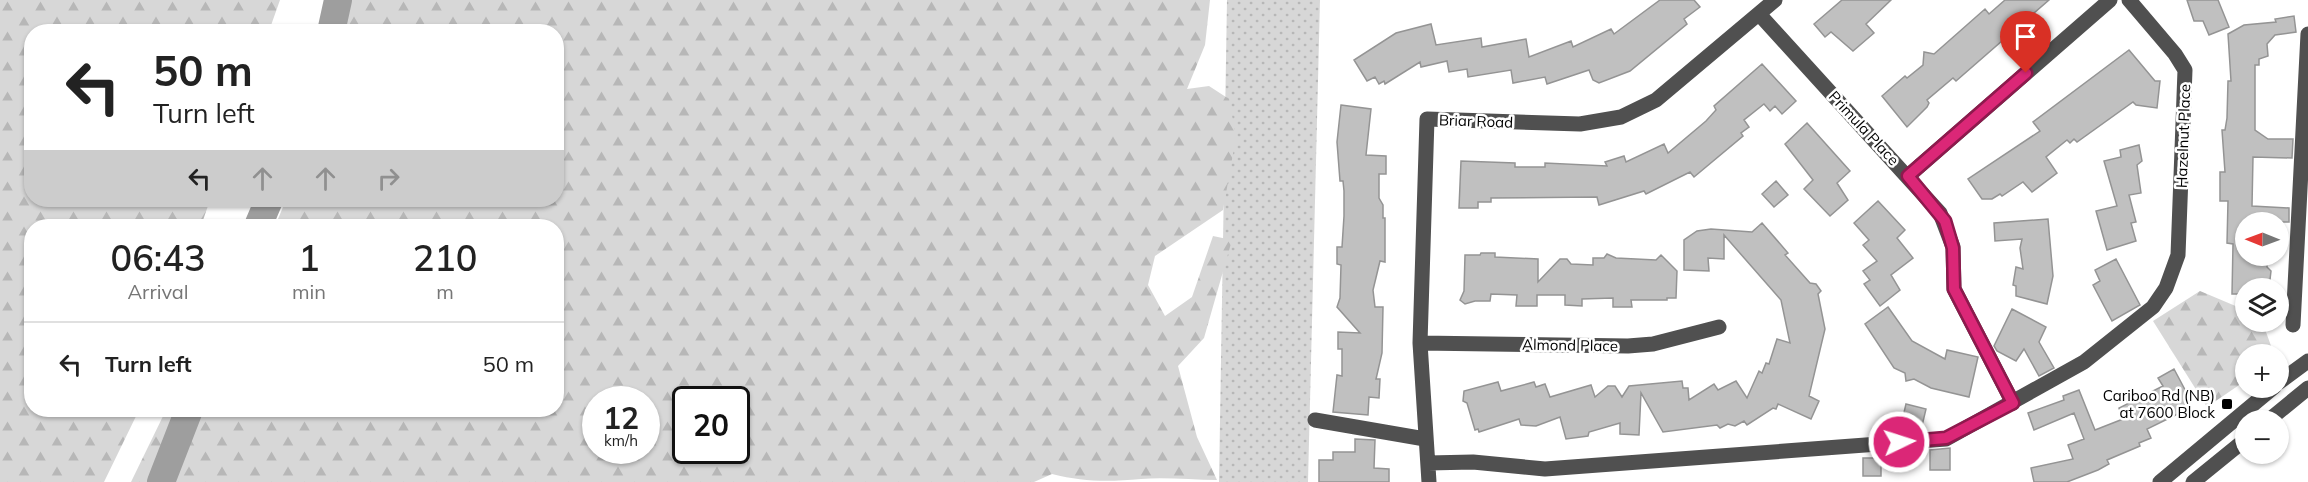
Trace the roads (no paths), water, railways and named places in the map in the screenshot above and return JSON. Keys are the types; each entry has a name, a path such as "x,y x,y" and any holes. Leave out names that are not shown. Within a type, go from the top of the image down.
{"street":[{"name":"Briar Road","path":"1429,482 1420,344 1427,119 1580,124 1621,117 1656,100 1775,0"},
{"path":"1908,176 2110,0"},
{"name":"Hazelnut Place","path":"1428,463 1473,462 1545,469 1946,438 2084,362 2153,307 2166,288 2178,255 2185,70 2175,54 2129,0"},
{"name":"Primula Place","path":"1759,14 1940,213 1953,248 1954,289 2013,403"},
{"path":"2293,325 2308,34"},
{"name":"Almond Place","path":"1420,344 1628,346 1653,344 1719,327"},
{"path":"2289,375 2308,361"},
{"path":"2281,410 2308,388"},
{"path":"2160,482 2261,398"},
{"path":"1315,420 1425,439"},
{"path":"2193,482 2235,448"}],"waterway":[{"path":"333,24 338,0"},
{"path":"261,219 266,207"},
{"path":"161,482 186,417"}],"place":[{"name":"Cariboo Rd (NB) at 7600 Block","path":"2227,404"}]}
